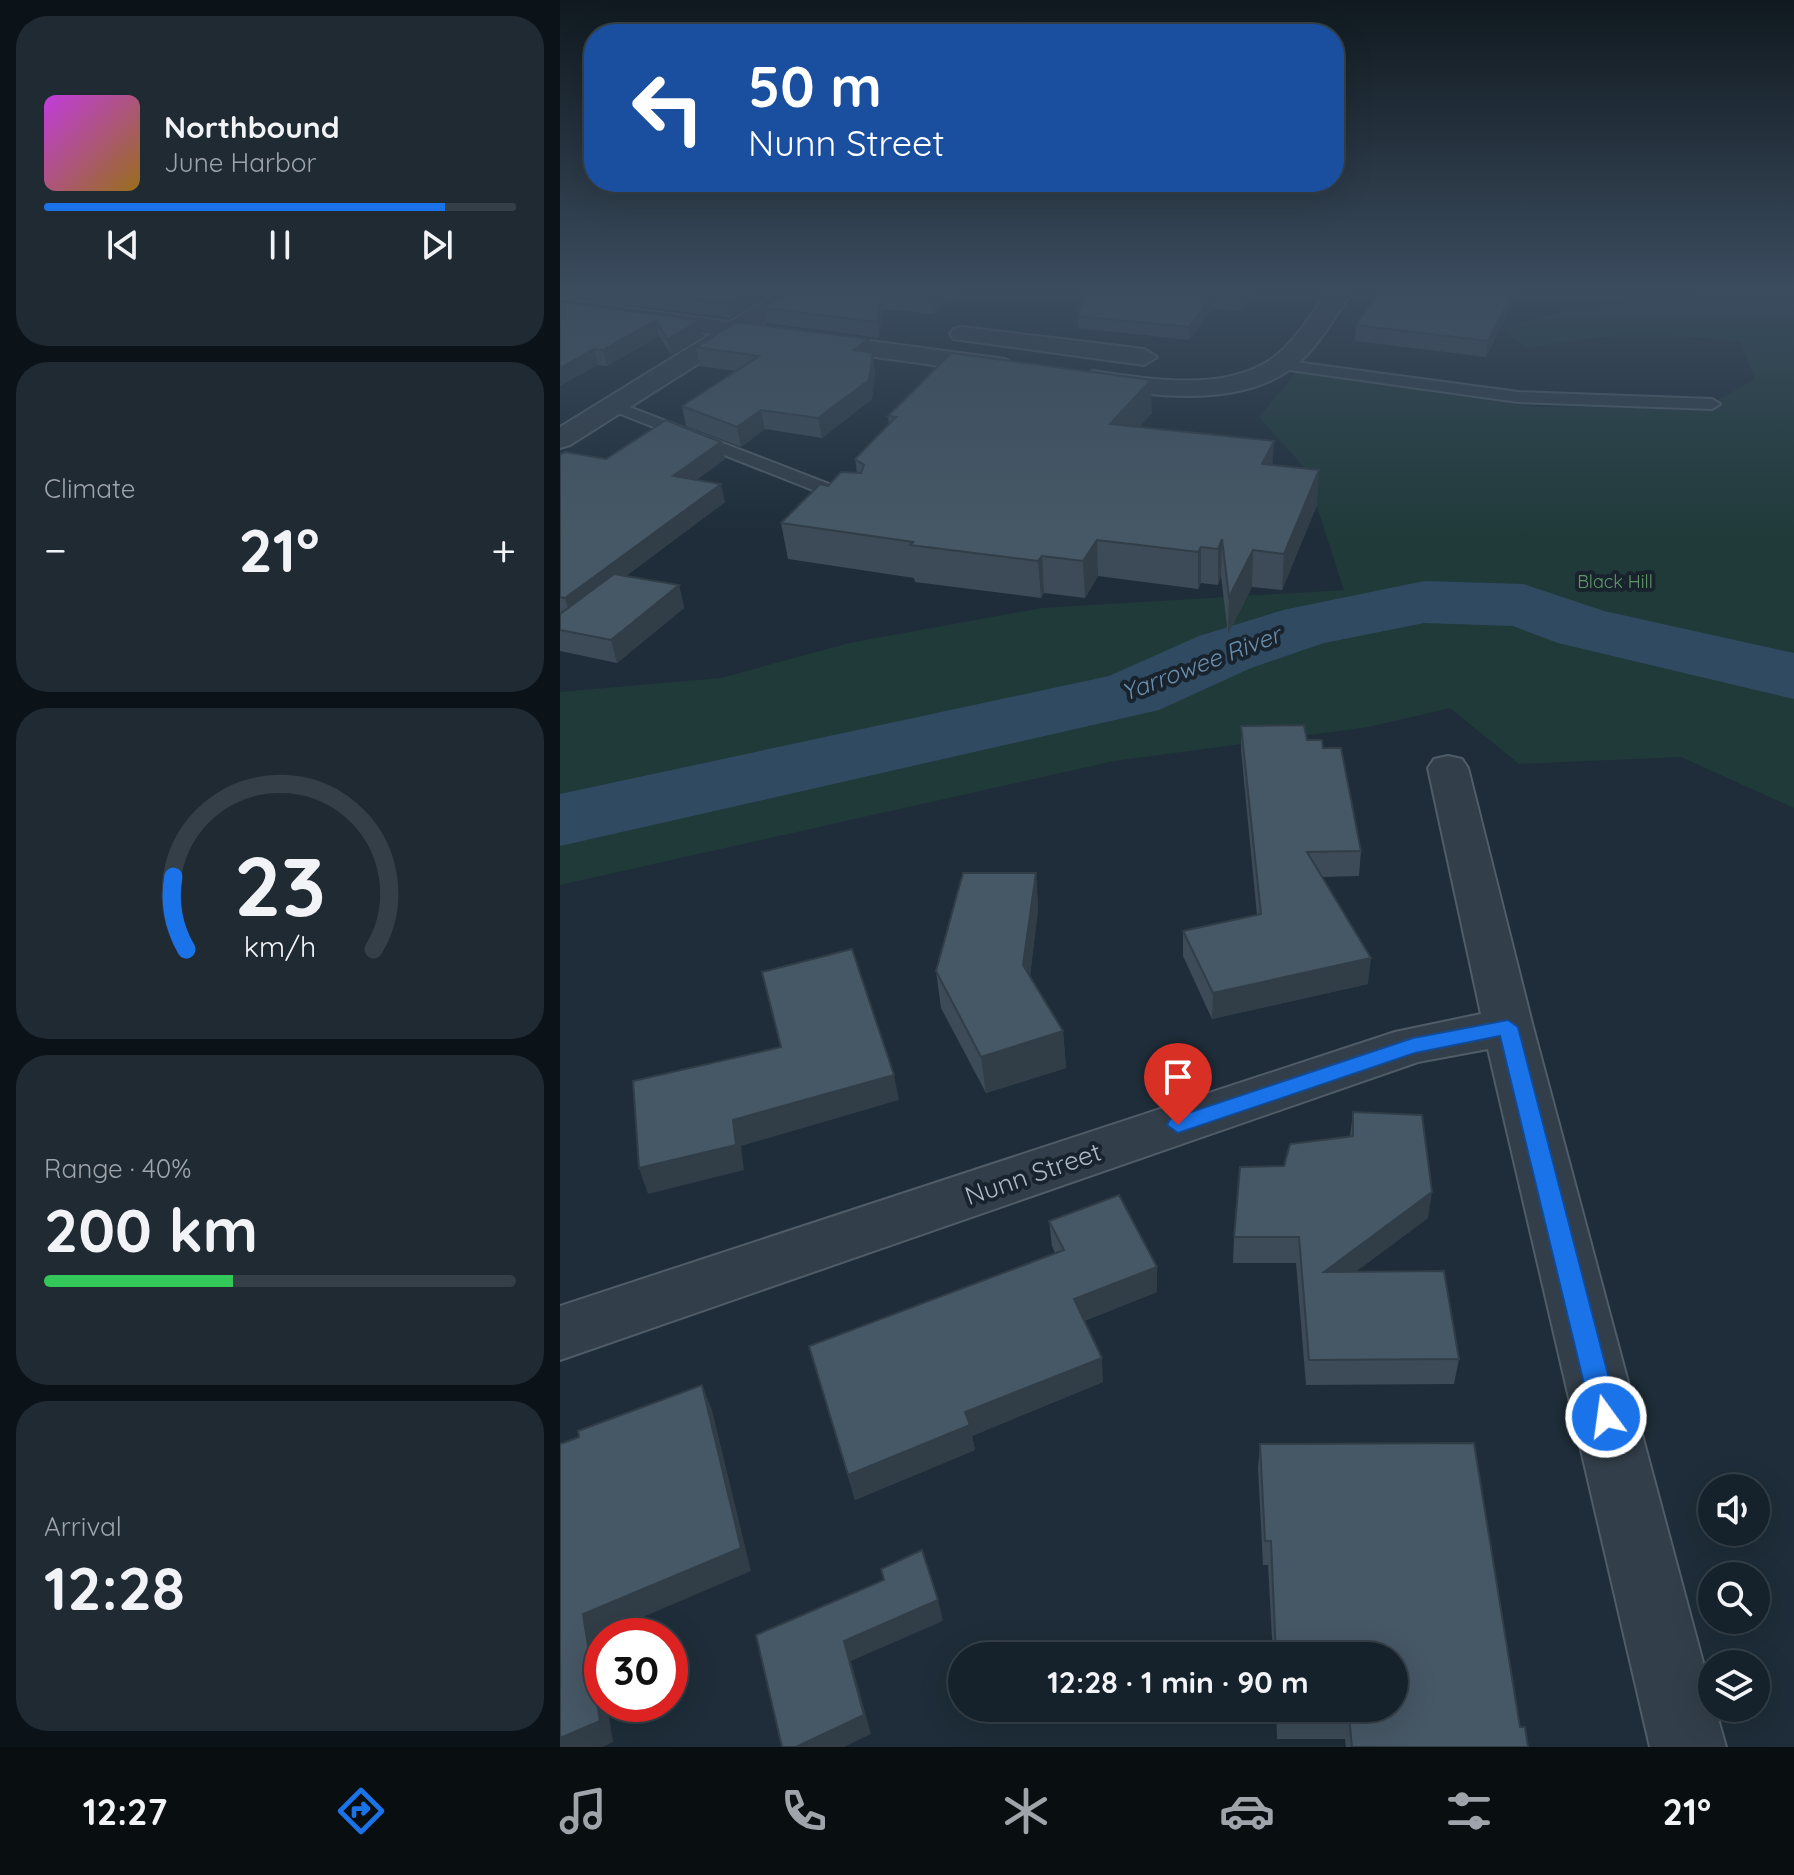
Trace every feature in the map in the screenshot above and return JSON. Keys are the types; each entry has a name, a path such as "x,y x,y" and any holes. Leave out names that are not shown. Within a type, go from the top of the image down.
{"street":[{"path":"560,439 614,406 659,374"},
{"path":"1171,387 1184,374"},
{"path":"1063,375 1171,387 1240,380 1253,374"},
{"path":"1448,768 1508,1027 1688,1747"},
{"name":"Nunn Street","path":"560,1333 1413,1045 1508,1027"}],"lane":[{"path":"1386,374 1518,397 1712,404"},
{"path":"614,406 858,502"}],"green space":[{"name":"Black Hill","path":"1295,374 1320,374 1534,407 1711,404 1755,379 1753,374 1794,374 1794,808 1681,757 1519,764 1450,708 1369,727 1114,761 560,885 560,692 721,678 849,643 1042,608 1344,590 1304,467 1259,417"}],"building":[{"path":"732,374 870,374 869,380 818,418 761,410 737,427 682,406"},
{"path":"930,374 1103,374 1151,380 1110,424 1274,441 1262,464 1319,470 1284,554 1253,550 1229,597 1222,539 1218,549 1201,547 1198,552 1097,540 1083,561 1042,556 1038,561 910,545 913,542 781,523 820,484 828,486 841,472 861,473 864,465 855,459 896,417 888,416"},
{"path":"666,420 721,442 673,476 721,484 565,598 560,597 560,455 565,452 606,459"},
{"path":"614,574 679,585 611,640 560,630 560,614"},
{"path":"1304,725 1307,740 1322,740 1323,748 1341,748 1361,851 1307,852 1371,958 1213,993 1183,931 1261,914 1241,726"},
{"path":"963,873 1036,873 1023,965 1063,1031 981,1057 936,971"},
{"path":"852,949 894,1075 733,1120 736,1145 639,1168 633,1081 781,1047 762,972"},
{"path":"1353,1112 1422,1115 1432,1192 1324,1272 1444,1271 1459,1359 1309,1360 1299,1237 1234,1237 1240,1167 1284,1166 1290,1144 1353,1136"},
{"path":"1119,1195 1157,1267 1074,1299 1102,1358 965,1412 970,1425 848,1475 809,1346 1064,1250 1049,1221"},
{"path":"702,1385 741,1548 583,1614 584,1722 598,1722 560,1738 560,1444 579,1437 578,1431"},
{"path":"1474,1443 1520,1727 1525,1727 1528,1747 1352,1747 1350,1722 1408,1722 1408,1642 1275,1642 1271,1541 1265,1541 1260,1444"},
{"path":"922,1550 938,1600 844,1641 864,1715 796,1747 782,1747 756,1635 884,1580 881,1569"}],"waterway":[{"name":"Yarrowee River","path":"560,820 1132,694 1225,652 1308,625 1424,602 1523,605 1583,628 1794,676"}],"route":[{"path":"1178,1125 1413,1045 1508,1027 1606,1417"}]}
